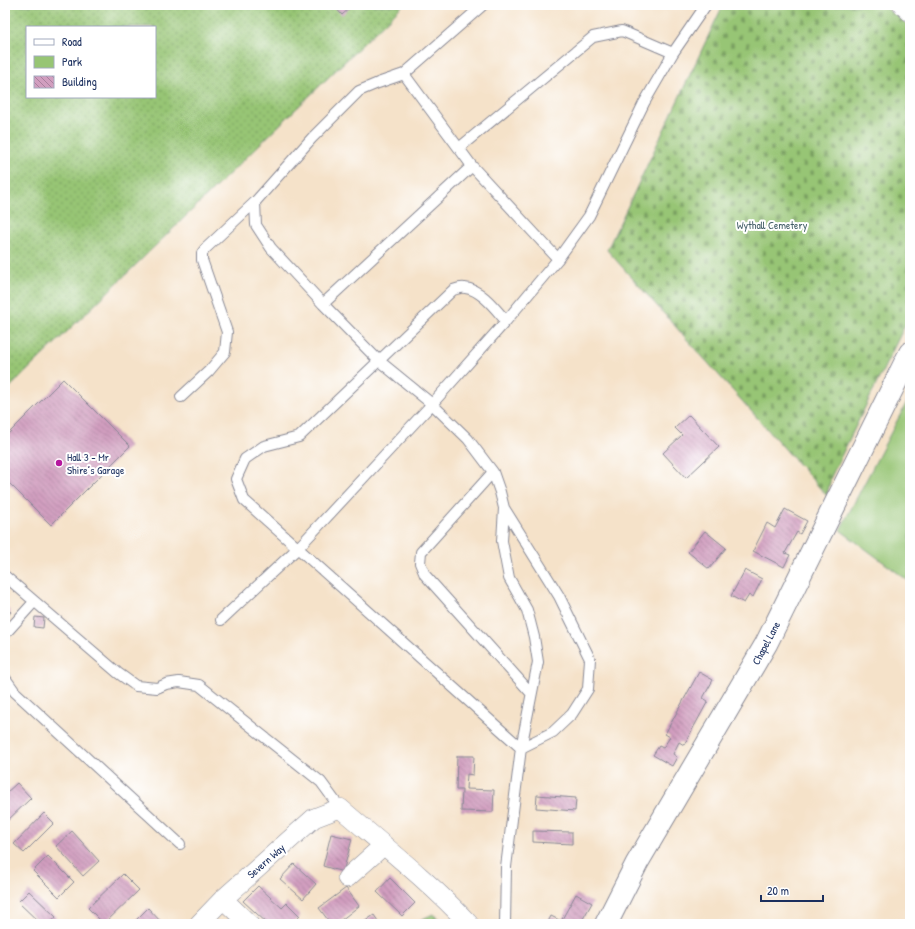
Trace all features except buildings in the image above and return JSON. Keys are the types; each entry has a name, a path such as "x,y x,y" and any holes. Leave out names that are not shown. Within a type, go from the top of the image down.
{"street":[{"path":"903,5 910,12"},
{"name":"Chapel Lane","path":"606,924 637,863 766,644 910,353"},
{"path":"340,808 384,845 456,910 468,924"},
{"name":"Severn Way","path":"199,924 223,898 314,818 340,808"},
{"path":"347,878 384,845"},
{"path":"223,898 249,924"}],"lane":[{"path":"181,397 209,371 225,352 227,332 202,260 202,253 205,249 255,202 312,138 359,91 404,74 483,5"},
{"path":"220,620 298,548 432,404 506,321 558,259 589,216 644,103 673,53 706,5"},
{"path":"458,148 593,37 622,31 673,53"},
{"path":"404,74 472,166 558,259"},
{"path":"323,304 472,166"},
{"path":"255,202 256,225 271,248 378,360 432,404 468,439 493,472 500,492 504,508 502,541 509,578 527,610 534,637 538,662 521,748 506,867 505,924"},
{"path":"506,321 486,299 475,291 465,288 453,290 298,437 264,446 245,459 236,479 244,500 521,748"},
{"path":"493,472 422,552 420,563 425,575 531,693"},
{"path":"504,508 559,596 590,659 588,690 572,714 553,732 521,748"},
{"path":"5,576 118,673 136,686 157,688 166,684 179,682 198,686 321,782 340,808"},
{"path":"5,634 34,602"},
{"path":"5,678 15,692 180,844"}],"green space":[{"path":"5,5 403,5 5,392"},
{"name":"Wythall Cemetery","path":"723,5 882,5 910,26 910,315 831,477 827,496 607,250"},
{"path":"910,396 910,582 840,530"},
{"path":"433,914 444,924 412,924"}],"place":[{"name":"Hall 3 - Mr Shire’s Garage","path":"59,463"}]}
